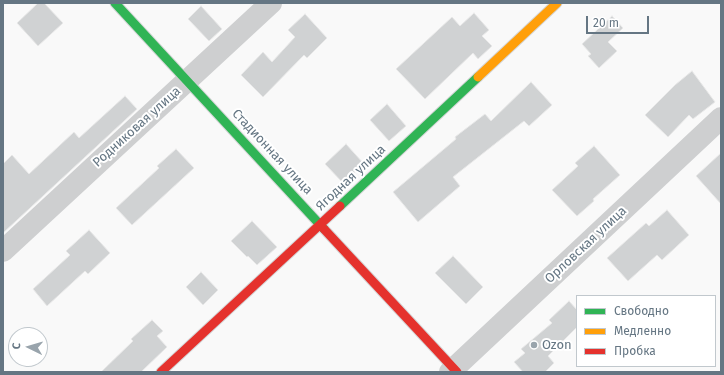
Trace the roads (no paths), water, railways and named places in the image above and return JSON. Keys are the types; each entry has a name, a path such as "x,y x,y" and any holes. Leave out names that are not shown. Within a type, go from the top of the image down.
{"street":[{"name":"Стадионная улица","path":"115,3 321,224 454,371"},
{"name":"Родниковая улица","path":"3,251 271,3"},
{"name":"Ягодная улица","path":"161,372 557,3"},
{"name":"Орловская улица","path":"454,371 721,118"}],"place":[{"name":"Ozon","path":"534,345"}]}
